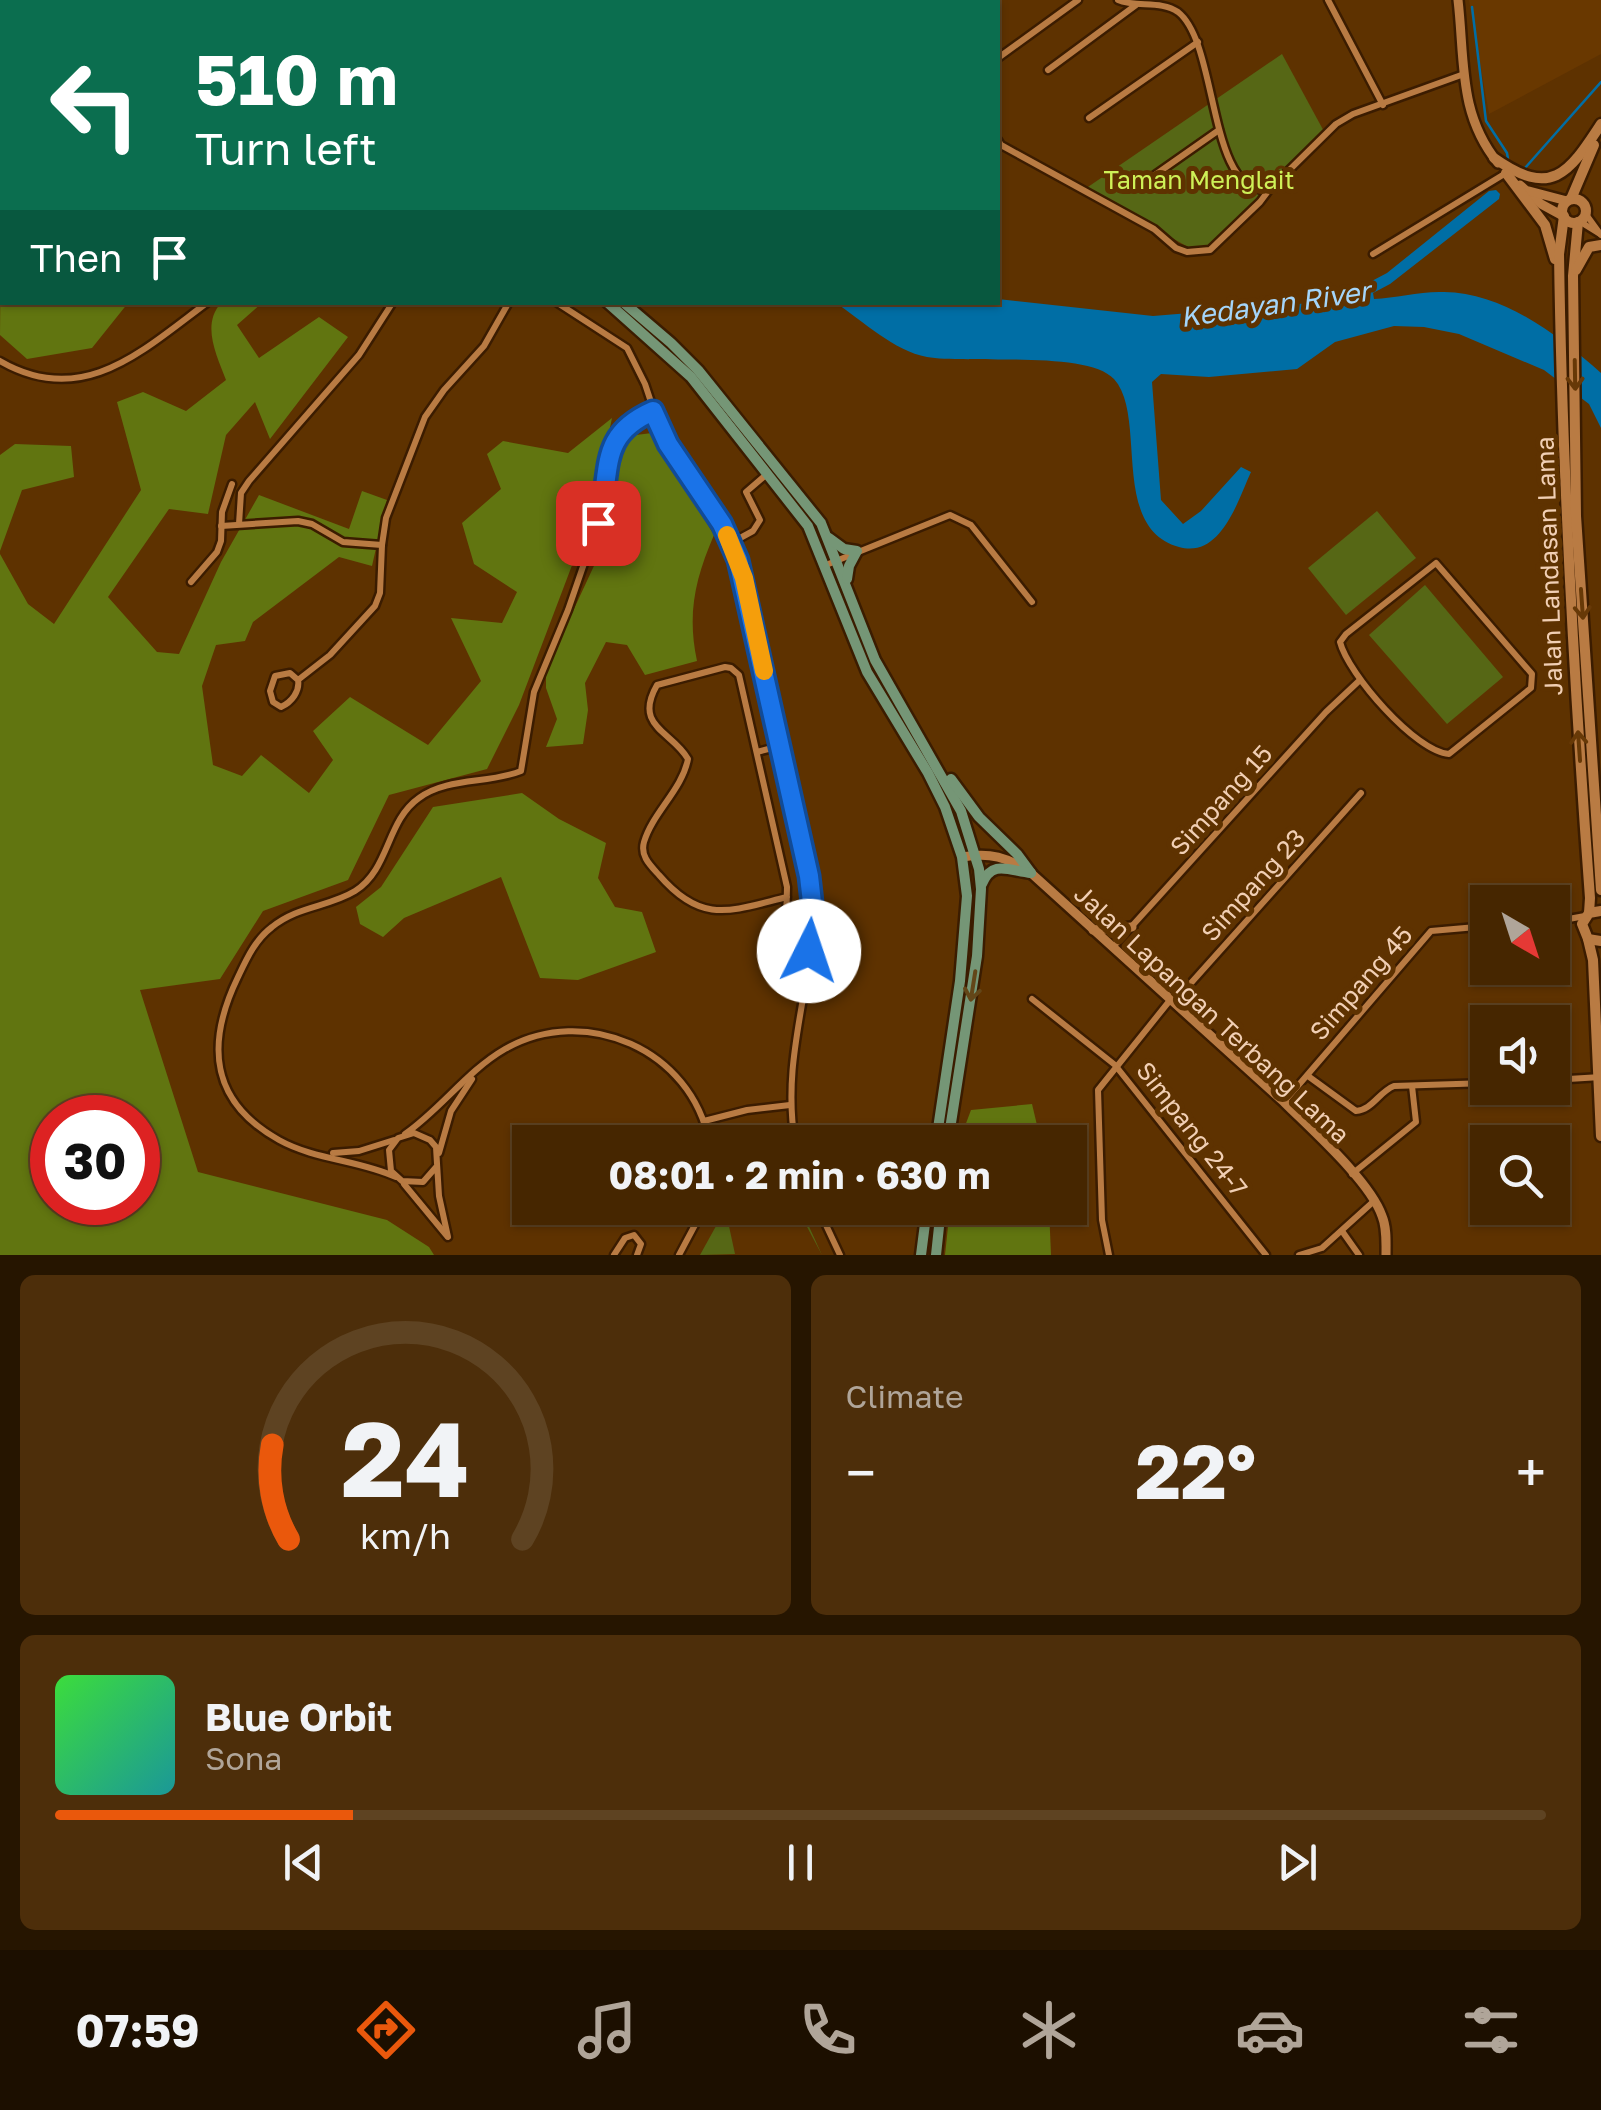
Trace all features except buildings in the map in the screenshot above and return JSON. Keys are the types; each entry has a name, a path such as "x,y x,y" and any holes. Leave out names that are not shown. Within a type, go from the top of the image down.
{"main road":[{"path":"1494,158 1526,178 1556,177 1576,162 1601,126"},
{"path":"1569,200 1582,202 1581,219 1570,222 1564,216 1563,206 1601,126"},
{"path":"1506,172 1545,225 1559,280"},
{"name":"Jalan Landasan Lama","path":"1564,216 1559,280 1570,624 1590,898 1601,1136"},
{"name":"Jalan Landasan Lama","path":"1581,219 1573,276 1576,516 1601,890"},
{"path":"1573,276 1583,254 1589,248 1601,246"},
{"path":"609,305 690,377 808,526 846,584 875,660 962,811 976,854 980,889 977,956 951,1125"},
{"path":"626,305 698,370 813,512 828,538 831,563 867,672 934,783 962,857 968,896 938,1125"},
{"path":"828,538 844,550 857,552 848,566 846,584"},
{"path":"928,751 979,817 1018,854 1031,873"},
{"path":"980,889 988,872 998,867 1031,873"},
{"path":"1589,921 1601,941"},
{"path":"921,1255 925,1225"},
{"path":"936,1255 939,1225"}],"street":[{"path":"1000,57 1078,0"},
{"path":"1118,0 1152,2 1176,10 1198,42 1220,130 1243,183 1268,190"},
{"path":"1328,0 1383,105"},
{"path":"1458,0 1473,124 1506,172 1540,204 1564,216"},
{"path":"1048,70 1137,4"},
{"path":"1089,118 1198,42"},
{"path":"1000,143 1154,229 1170,245 1187,252 1210,250 1336,124 1464,74"},
{"path":"1142,184 1220,130"},
{"path":"1373,254 1506,172"},
{"path":"1522,188 1544,198 1569,200"},
{"path":"0,361 33,378 53,381 98,375 203,305"},
{"path":"239,524 241,494 249,482 359,355 391,305"},
{"path":"298,680 290,674 275,676 270,690 276,706 292,700 298,680 330,655 375,606 380,593 386,518 425,417 484,346 507,305"},
{"path":"561,305 626,348 639,369 668,444 710,503 731,543 747,591 812,896 809,951 790,1074 793,1125"},
{"path":"437,1166 423,1182 399,1179 373,1166 277,1139 252,1121 229,1092 218,1060 217,1042 226,1002 254,946 276,924 302,908 351,893 374,874 398,821 422,795 438,788 522,771 534,692 598,523 615,439 628,423 653,411"},
{"path":"731,543 760,520 746,492 768,474"},
{"path":"191,582 217,552 224,502 232,484"},
{"path":"831,563 950,515 971,525 1032,602"},
{"path":"221,526 298,521 312,524 344,542 382,545"},
{"path":"1436,563 1534,681 1531,688 1449,754 1436,753 1408,731 1360,680 1340,642 1436,563"},
{"path":"787,897 726,910 695,906 672,890 646,861 642,848 688,759 650,717 656,685 731,668 738,675 787,897 782,948 809,951"},
{"name":"Simpang 15","path":"1113,948 1360,680"},
{"path":"757,752 780,746"},
{"name":"Simpang 23","path":"1109,1255 1102,1220 1098,1090 1172,1001 1361,793"},
{"name":"Jalan Lapangan Terbang Lama","path":"962,857 996,854 1031,873 1284,1102 1374,1201 1382,1215 1386,1255"},
{"path":"1092,930 1132,927"},
{"name":"Simpang 45","path":"1284,1102 1432,932 1470,928"},
{"name":"Simpang 24-7","path":"1032,999 1116,1065 1266,1255"},
{"path":"482,1066 452,1111 438,1155 448,1237 399,1179 388,1157 402,1136 482,1066 506,1048 529,1038 571,1030 598,1031 641,1048 671,1071 691,1096 705,1125"},
{"path":"1308,1076 1356,1112 1366,1110 1385,1090 1470,1084"},
{"path":"1570,1078 1600,1076"},
{"path":"1352,1174 1416,1122 1412,1086"},
{"path":"704,1122 747,1110 790,1105"},
{"path":"322,1154 359,1150 414,1133 430,1140 438,1155"},
{"path":"1299,1255 1322,1248 1374,1201"},
{"path":"679,1255 695,1225"},
{"path":"826,1225 840,1255"},
{"path":"1342,1231 1360,1255"},
{"path":"614,1255 625,1238 634,1235 641,1244 638,1255"}],"shaded area":[{"path":"1469,0 1601,0 1601,54 1489,114"}],"green space":[{"name":"Taman Menglait","path":"1282,54 1327,137 1204,256 1085,189"},
{"path":"0,305 126,305 92,348 27,359 0,335"},
{"path":"220,305 260,305 237,325 259,358 319,317 348,337 270,439 255,402 226,435 208,514 169,509 108,597 157,652 179,654 221,562 259,495 349,529 362,491 387,500 372,566 339,557 253,622 245,641 216,645 202,686 213,765 242,776 261,755 309,793 333,760 313,731 350,697 428,745 481,681 451,618 502,623 517,592 474,564 462,523 501,489 487,454 503,441 568,453 612,418 593,510 519,705 487,769 389,795 348,880 263,911 220,979 140,990 198,1172 387,1220 429,1247 434,1255 0,1255 0,554 28,604 54,624 141,490 117,402 143,392 186,411 226,380 211,331"},
{"path":"652,433 714,535 695,597 697,661 645,675 627,645 606,642 585,683 588,710 583,744 546,747 557,719 546,688 546,669 606,540 616,502 620,451 636,435"},
{"path":"15,444 71,446 74,477 22,490 0,551 0,455"},
{"path":"1377,511 1416,558 1346,615 1308,568"},
{"path":"1425,585 1503,677 1447,724 1369,635"},
{"path":"522,793 559,819 606,843 598,878 615,907 642,912 656,952 578,980 540,978 501,877 404,918 383,937 360,924 356,907 381,887 433,807"},
{"path":"1032,1104 1037,1125 965,1125 971,1110"},
{"path":"717,1225 729,1225 735,1254 700,1255"},
{"path":"948,1225 1050,1225 1051,1255 945,1255"}],"water":[{"path":"1496,190 1499,199 1373,293 1374,299 1435,292 1466,294 1529,319 1601,373 1601,428 1589,404 1544,370 1459,334 1424,327 1394,326 1335,342 1297,369 1209,377 1161,374 1152,382 1161,500 1183,524 1201,511 1241,467 1251,472 1234,511 1217,536 1194,548 1179,547 1158,536 1144,518 1133,470 1129,418 1124,396 1114,379 1079,364 946,359 915,354 839,305 1000,305 1000,299 1153,316 1346,300 1349,293 1387,273 1489,191"}],"waterway":[{"path":"1472,7 1486,121 1508,159"},
{"path":"1525,168 1601,82"}],"slow traffic":[{"path":"727,535 744,578 764,671"}],"route":[{"path":"598,523 615,439 628,423 653,411 668,444 722,524 744,578 809,876 813,928 809,951"}],"water label":[{"name":"Kedayan River","path":"1275,304"}]}
